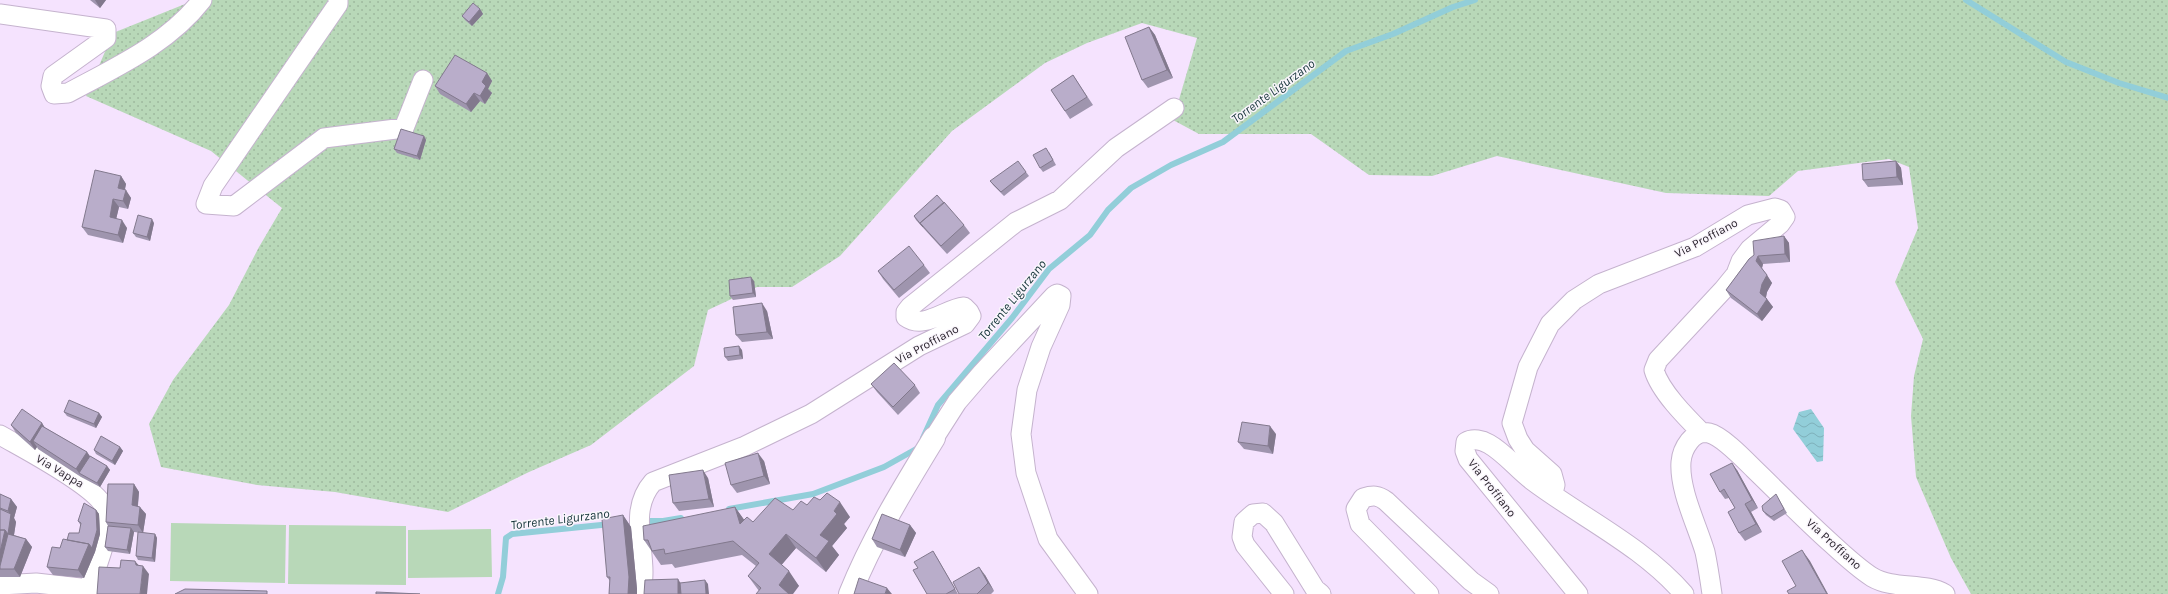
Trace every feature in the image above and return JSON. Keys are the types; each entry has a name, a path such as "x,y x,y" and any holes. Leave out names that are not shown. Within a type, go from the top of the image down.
{"street":[{"path":"0,14 106,29 106,38 53,76 51,86 54,94 68,93 143,53 189,17 202,0"},
{"path":"338,0 338,4 213,186 206,204 234,206 324,138 404,128 423,80"},
{"name":"Via Proffiano","path":"642,594 643,573 638,518 646,491 653,482 745,446 811,414 919,346 965,324 970,316 970,312 964,307 924,321 912,321 906,318 906,312 910,307 1016,222 1060,200 1116,148 1174,108"},
{"name":"Via Proffiano","path":"1553,493 1555,485 1552,474 1525,450 1518,439 1512,423 1528,367 1550,324 1574,300 1599,284 1695,247 1748,215 1775,208 1781,210 1784,217 1780,224 1750,249 1741,261 1736,274 1658,360 1654,370 1660,383 1687,418 1702,433 1710,433 1741,456 1816,530 1852,562 1873,578 1903,586 1939,591 1945,594"},
{"path":"850,594 860,568 896,499 957,402 982,373 1057,294 1060,296 1060,305 1041,347 1027,390 1021,434 1026,473 1048,539 1088,594"},
{"path":"1702,433 1690,440 1683,451 1681,462 1682,480 1705,554 1712,594"},
{"name":"Via Vappa","path":"0,435 82,484 95,494 106,511 106,535 89,589 36,583 0,585"},
{"name":"Via Proffiano","path":"1578,594 1468,459 1465,451 1466,442 1476,439 1489,444 1534,481 1648,558 1666,574 1684,594"},
{"path":"1429,594 1360,524 1356,509 1363,498 1372,495 1379,496 1386,501 1471,581 1489,594"},
{"path":"1284,594 1244,541 1242,530 1244,522 1253,514 1263,513 1274,523 1315,589 1321,594"}],"shaded area":[{"path":"195,0 2168,0 2168,594 1971,594 1951,558 1916,477 1911,416 1914,376 1923,339 1895,282 1918,228 1909,167 1889,159 1798,171 1769,196 1666,193 1497,156 1432,176 1369,175 1311,134 1199,134 1173,120 1197,38 1142,23 1087,43 1045,63 952,131 840,256 792,287 757,287 708,310 694,366 591,445 529,472 448,512 335,492 257,485 161,467 149,424 173,380 229,305 259,247 282,208 211,151 86,96 113,33"},
{"path":"171,523 286,525 285,583 170,581"},
{"path":"289,525 406,526 406,585 288,584"},
{"path":"491,529 492,577 408,578 408,530"}],"water":[{"path":"1811,409 1824,428 1823,461 1817,462 1793,429 1799,412"}],"building":[{"path":"473,3 480,9 469,22 462,16"},
{"path":"1149,27 1167,70 1142,80 1125,37"},
{"path":"455,55 487,73 482,82 486,86 480,96 474,93 466,104 435,86"},
{"path":"1073,75 1087,97 1065,111 1051,90"},
{"path":"401,129 424,136 417,156 394,149"},
{"path":"1046,148 1053,160 1040,168 1033,155"},
{"path":"1018,161 1026,172 1001,192 990,181"},
{"path":"1896,161 1897,177 1863,180 1862,164"},
{"path":"95,170 121,176 118,188 126,190 123,201 113,199 110,217 122,220 118,235 82,227"},
{"path":"937,195 944,203 920,223 923,227 914,216"},
{"path":"944,202 964,225 941,246 920,223"},
{"path":"138,215 152,219 147,237 133,233"},
{"path":"1784,236 1785,254 1758,256 1756,261 1767,275 1762,284 1760,293 1767,299 1757,314 1726,290 1749,259 1754,255 1753,241"},
{"path":"909,246 924,265 894,290 878,271"},
{"path":"751,277 753,293 730,296 729,280"},
{"path":"762,303 767,332 736,335 733,307"},
{"path":"739,346 740,355 725,357 724,348"},
{"path":"894,363 915,385 893,407 871,384"},
{"path":"69,400 99,413 94,424 64,412"},
{"path":"22,409 42,423 30,442 11,425"},
{"path":"1242,422 1270,426 1268,446 1238,442"},
{"path":"42,426 87,452 76,469 33,441"},
{"path":"101,436 120,447 112,461 94,450"},
{"path":"758,453 764,476 731,485 725,463"},
{"path":"90,456 107,466 97,483 79,473"},
{"path":"1732,463 1752,500 1745,504 1756,524 1739,533 1728,512 1735,508 1724,489 1720,492 1710,474"},
{"path":"703,470 709,499 673,503 669,475"},
{"path":"108,484 134,484 132,505 140,507 138,525 106,522"},
{"path":"827,493 840,502 834,511 837,514 820,535 829,541 816,558 786,534 769,554 789,571 779,585 789,594 756,594 761,588 748,576 759,563 733,541 665,554 664,549 652,551 648,540 644,540 643,526 735,507 740,524 747,517 753,522 775,498 793,510 801,501 807,505 814,497 820,500"},
{"path":"0,494 11,499 8,511 0,508"},
{"path":"1776,494 1784,509 1771,517 1763,511 1762,506"},
{"path":"84,503 96,510 97,530 92,548 89,544 67,540 69,533 79,533 81,523 78,521"},
{"path":"0,509 11,514 8,534 5,530 0,530"},
{"path":"882,514 910,525 900,550 872,539"},
{"path":"623,515 629,577 628,594 609,594 610,577 607,577 602,519"},
{"path":"108,526 131,528 127,550 105,547"},
{"path":"0,530 5,530 0,552"},
{"path":"138,532 155,534 152,558 136,556"},
{"path":"8,534 26,539 14,569 0,569 0,566"},
{"path":"63,539 89,544 78,570 47,567 52,547 60,548"},
{"path":"1802,550 1827,594 1789,594 1787,591 1796,586 1782,561"},
{"path":"933,551 955,589 946,594 927,594 913,570 918,568 914,562"},
{"path":"121,560 135,561 136,565 143,566 140,594 97,594 99,567 120,568"},
{"path":"979,567 988,583 977,594 959,594 953,582"},
{"path":"859,578 887,588 885,594 854,594"},
{"path":"678,579 678,594 644,594 645,580"},
{"path":"705,580 706,594 681,594 680,583"},
{"path":"185,589 267,591 267,594 175,594"},
{"path":"376,592 420,594 376,594"}],"waterway":[{"name":"Torrente Ligurzano","path":"923,438 938,405 1012,318 1049,269 1090,235 1108,210 1131,188 1171,165 1223,142 1346,51 1393,34 1453,7 1475,0"},
{"path":"1966,0 2066,62 2119,83 2168,98"},
{"name":"Torrente Ligurzano","path":"729,509 813,494 884,467 918,448"},
{"name":"Torrente Ligurzano","path":"646,521 663,521 681,518"},
{"name":"Torrente Ligurzano","path":"498,594 503,577 506,538 512,534 611,524"}]}
